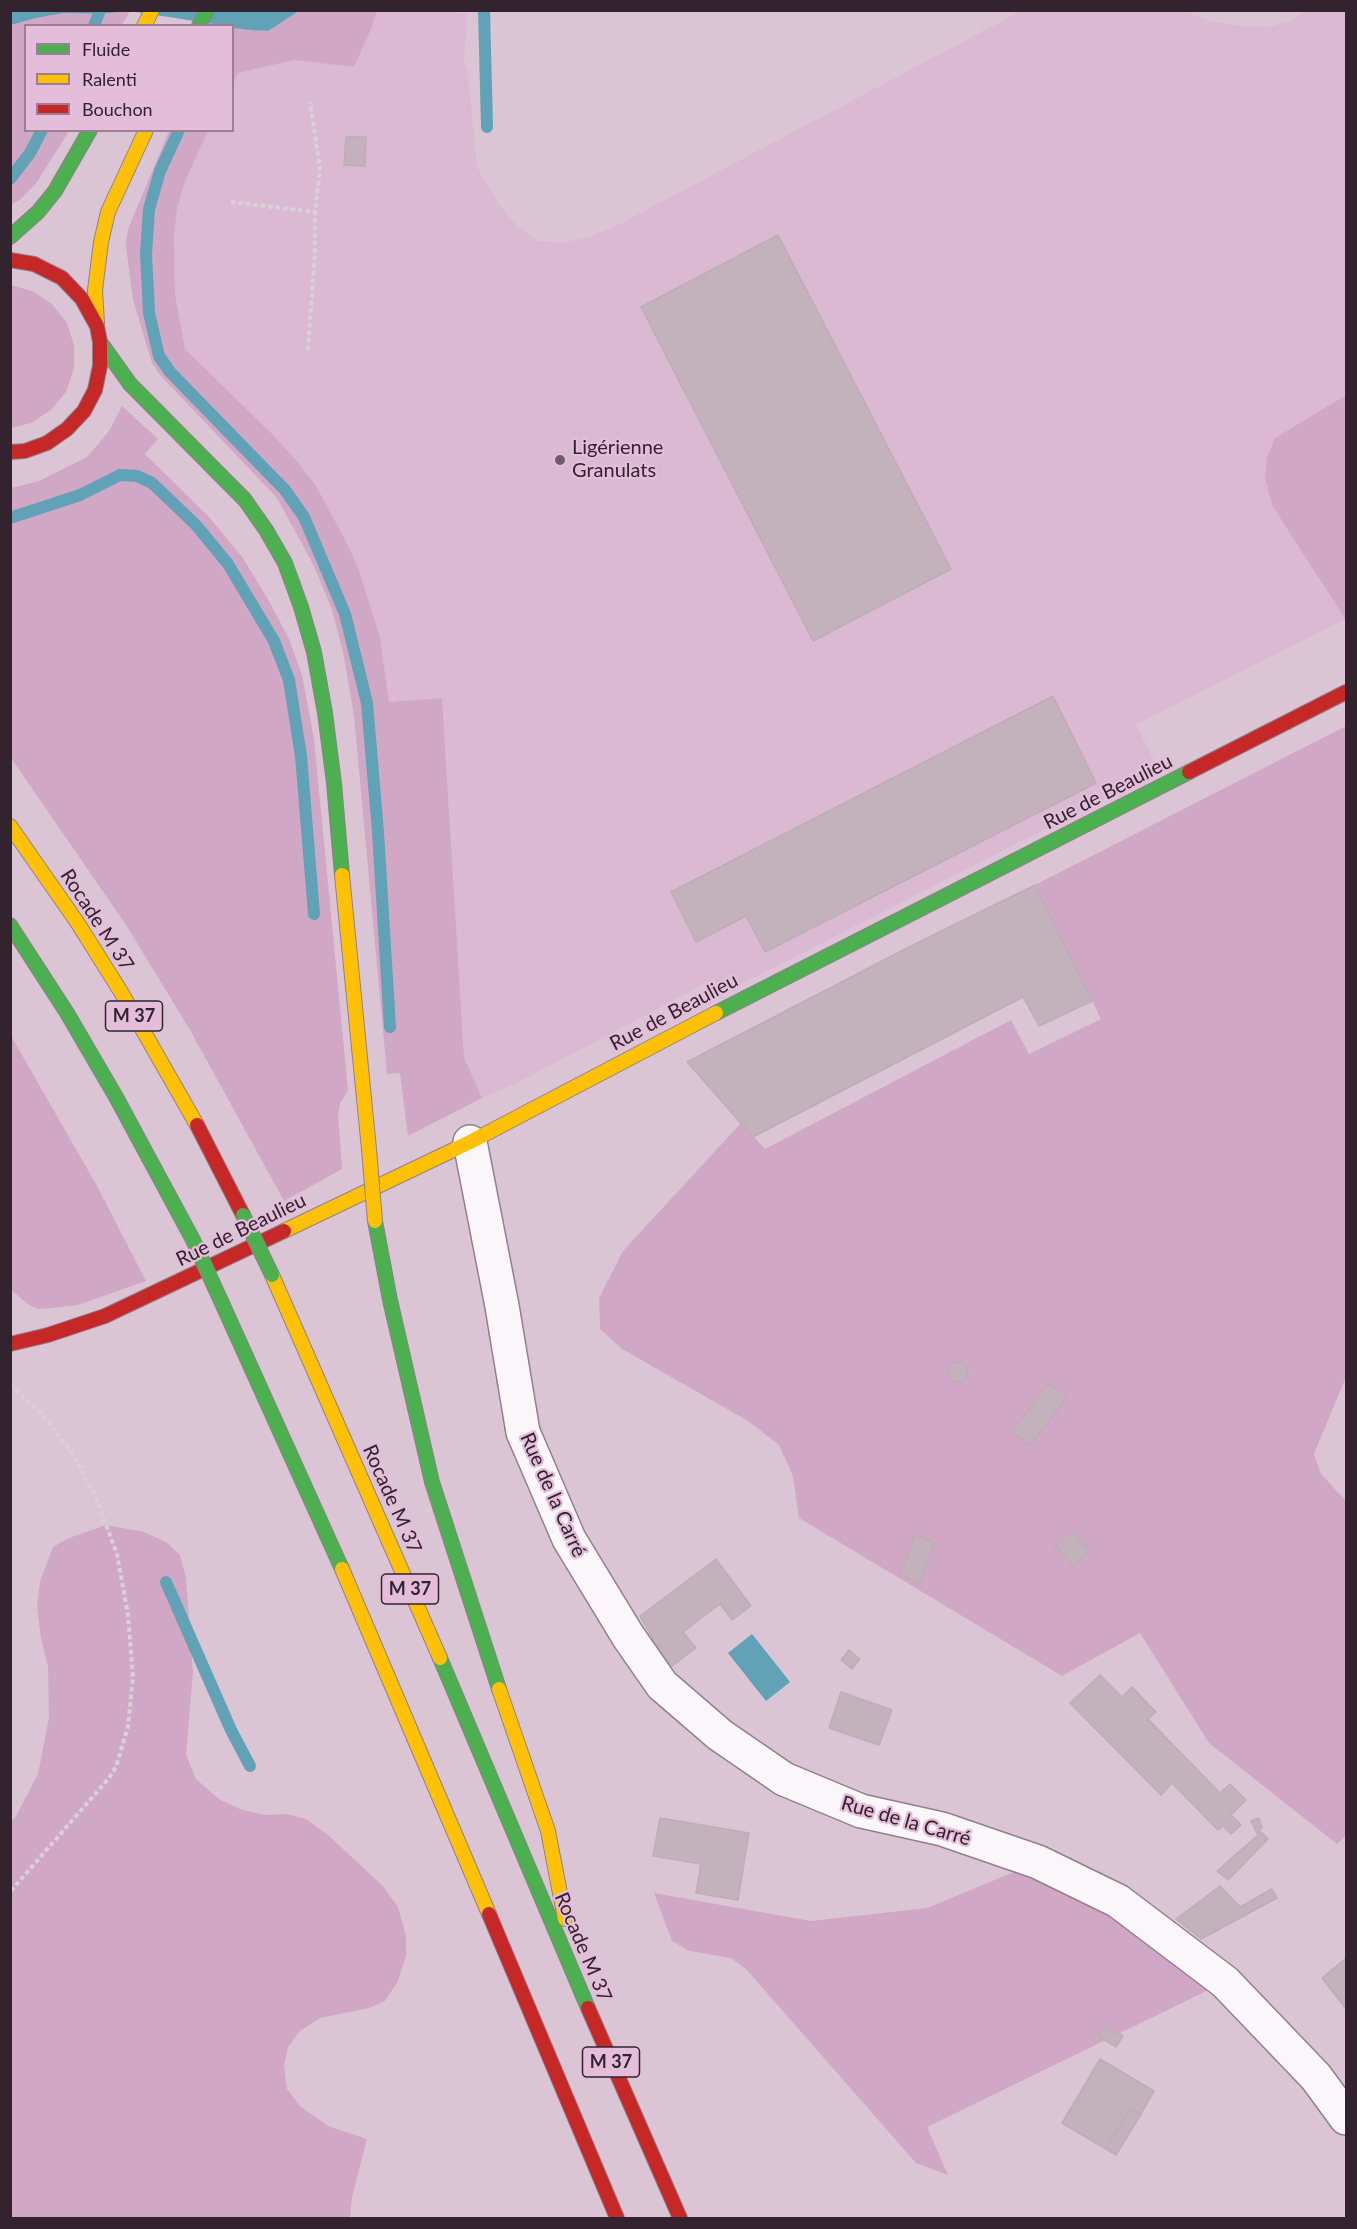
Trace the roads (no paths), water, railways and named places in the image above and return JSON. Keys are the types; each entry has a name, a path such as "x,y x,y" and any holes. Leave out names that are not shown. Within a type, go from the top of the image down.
{"main road":[{"path":"145,24 152,10"},
{"path":"200,24 207,10"},
{"path":"10,237 38,212 55,191 89,132"},
{"path":"10,461 68,429 84,411 95,390 100,366 100,342 95,290 101,242 108,212 145,132"},
{"path":"10,260 34,264 62,278 82,299 97,326"},
{"path":"100,342 130,384 245,500 285,563 301,607 314,652 325,713 375,1221 390,1300 432,1482 500,1695 548,1831 578,1986"},
{"path":"10,452 25,451"},
{"name":"Rue de Beaulieu","path":"10,1344 48,1335 105,1316 470,1142 821,958 1347,692"},
{"name":"Rocade M 37","path":"10,826 77,922 121,992 187,1106 272,1275 406,1579 578,1986 680,2218"},
{"name":"M 37","path":"10,925 111,1088 193,1240 368,1625 617,2218"}],"street":[{"name":"Rue de la Carré","path":"470,1142 524,1432 568,1539 628,1636 662,1685 720,1736 784,1779 861,1811 942,1829 1038,1862 1118,1901 1225,1982 1316,2077 1347,2118"}],"water":[{"path":"11,11 130,11 99,14 64,13 11,25"},
{"path":"130,11 299,11 268,31 234,28 234,24 214,24"},
{"path":"752,1634 790,1682 766,1701 728,1653"}],"waterway":[{"path":"95,24 100,10"},
{"path":"484,10 487,127"},
{"path":"10,179 30,153 41,132"},
{"path":"178,132 160,171 149,209 146,254 149,313 159,356 170,372 285,490 304,517 345,614 367,703 378,832 390,1027"},
{"path":"10,518 80,495 120,475 137,476 152,483 196,525 228,564 274,641 289,680 301,756 314,914"},
{"path":"166,1582 231,1730 250,1766"}],"place":[{"name":"Ligérienne Granulats","path":"560,460"}]}
